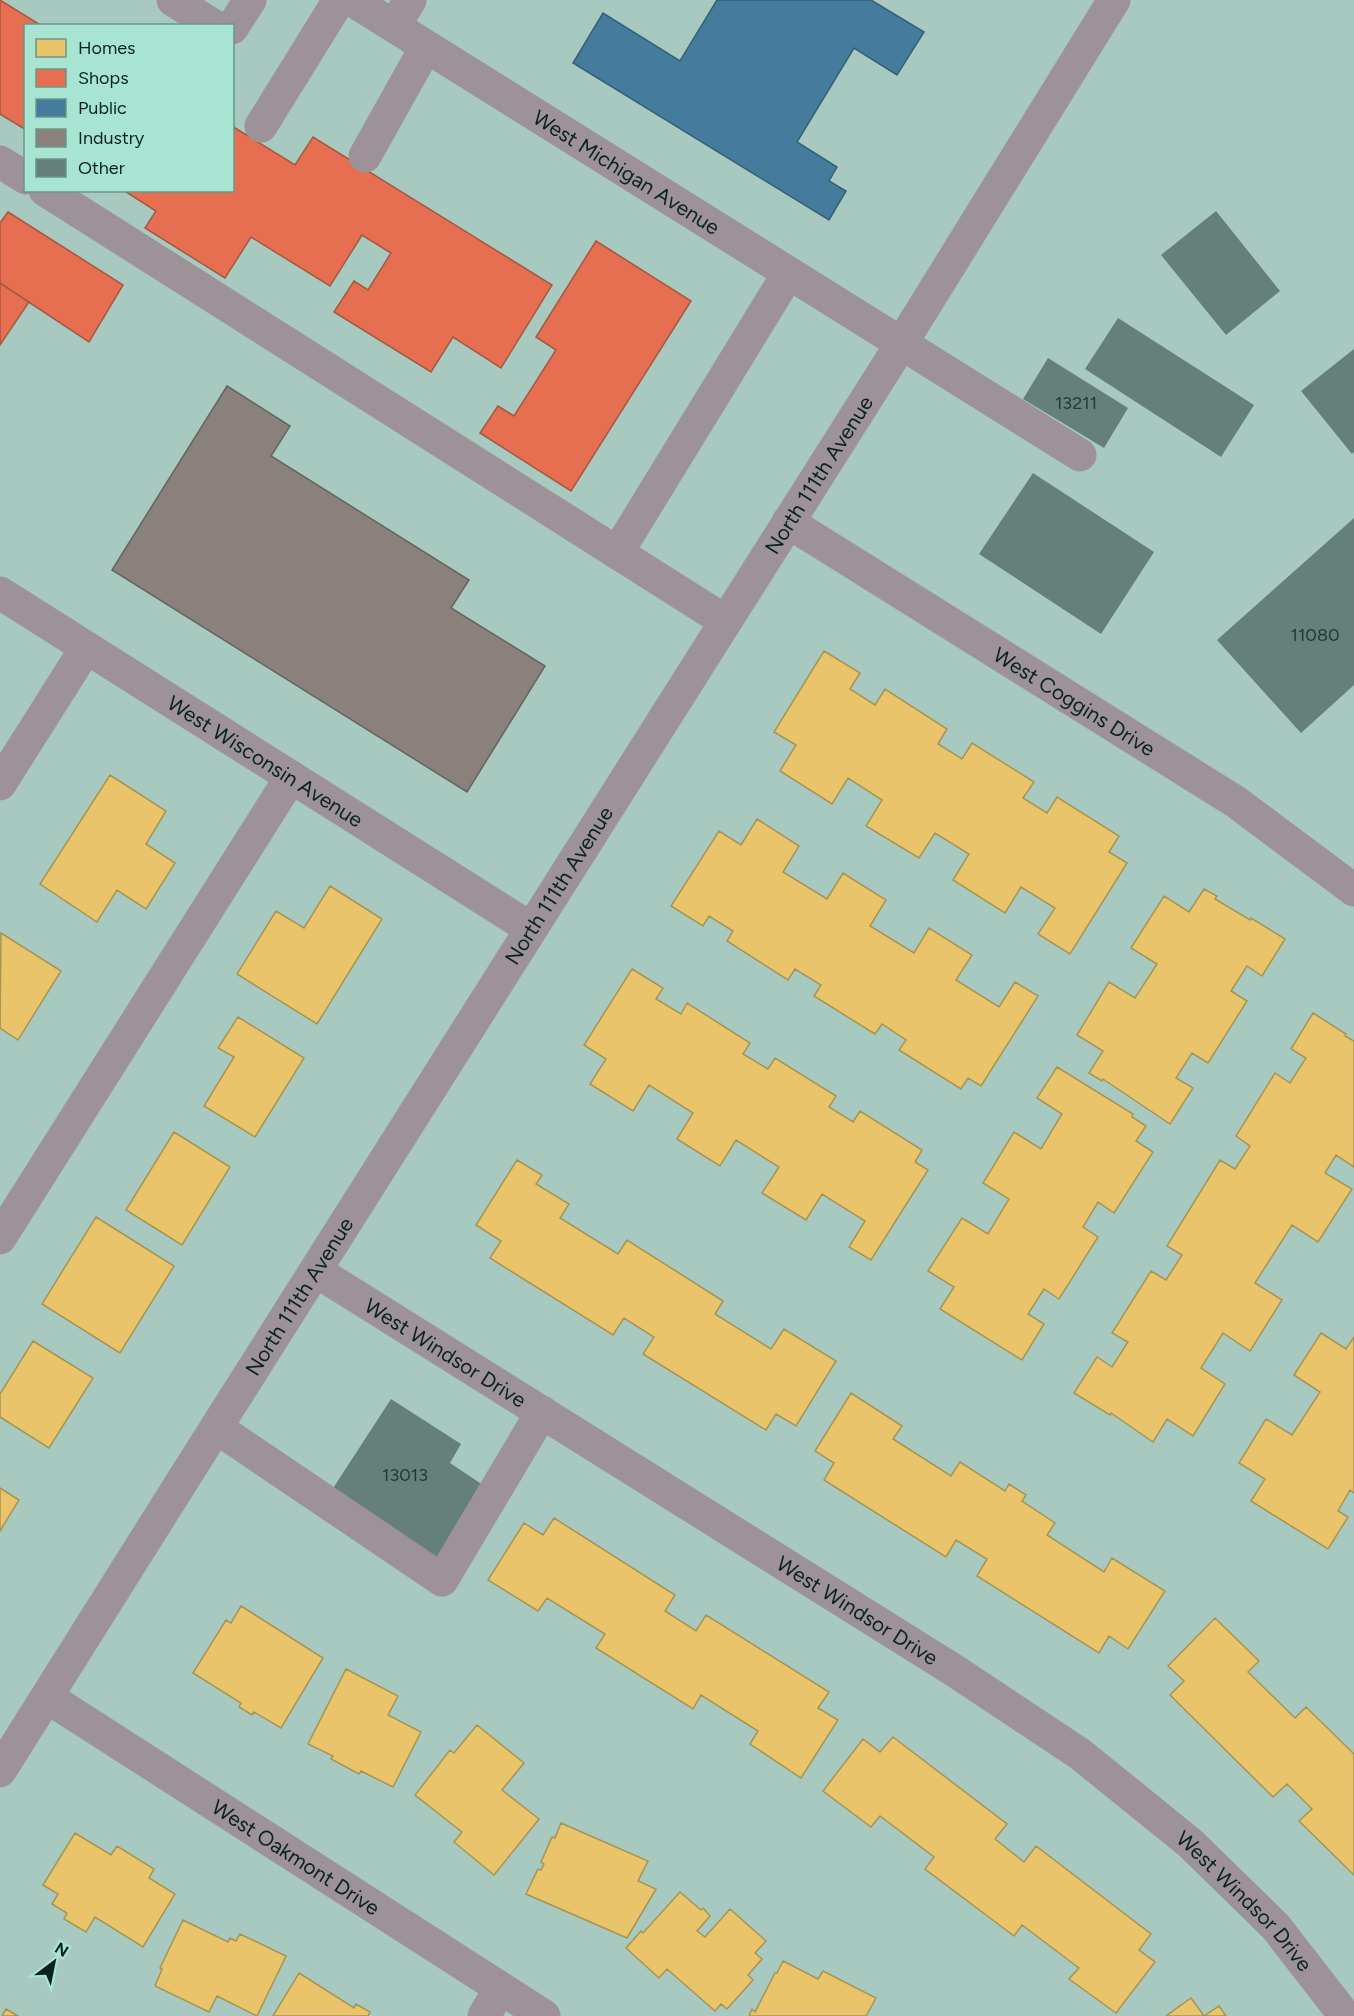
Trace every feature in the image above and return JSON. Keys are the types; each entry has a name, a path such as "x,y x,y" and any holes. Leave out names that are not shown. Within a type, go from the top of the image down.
{"street":[{"path":"173,0 211,24"},
{"path":"234,25 250,0"},
{"path":"261,126 339,0"},
{"name":"West Michigan Avenue","path":"352,0 402,13 426,47 1080,455"},
{"name":"North 111th Avenue","path":"0,1771 530,928 901,345 1114,0"},
{"path":"365,156 426,47"},
{"path":"0,162 24,177"},
{"path":"48,192 725,621"},
{"path":"617,553 788,274"},
{"name":"West Coggins Drive","path":"788,522 1236,802 1354,890"},
{"name":"West Wisconsin Avenue","path":"0,593 530,928"},
{"path":"0,784 86,648"},
{"path":"0,1238 291,777"},
{"name":"West Windsor Drive","path":"316,1271 955,1671 1080,1754 1190,1843 1276,1927 1345,2016"},
{"path":"217,1428 442,1580 542,1412"},
{"name":"West Oakmont Drive","path":"46,1696 492,2002 544,2016"}],"building: Homes":[{"path":"824,651 860,673 850,689 875,705 885,689 947,729 938,744 962,759 972,743 1034,782 1023,798 1047,813 1057,797 1119,836 1109,852 1127,863 1070,954 1038,934 1055,908 1021,887 1005,913 953,880 969,854 935,833 919,858 866,826 882,800 848,778 832,804 780,771 796,745 774,732"},
{"path":"110,775 166,811 146,844 175,863 146,909 117,890 97,922 40,884"},
{"path":"757,819 799,846 783,872 827,899 843,873 886,900 870,926 914,953 929,928 972,955 956,980 999,1007 1015,982 1038,996 981,1086 968,1078 961,1089 899,1050 906,1040 882,1024 875,1034 814,996 821,985 795,969 788,980 727,941 733,931 709,916 703,926 671,906 719,831 741,845"},
{"path":"330,886 382,919 317,1024 237,974 276,911 304,928"},
{"path":"1204,889 1217,896 1215,899 1285,939 1262,976 1247,966 1231,991 1247,1001 1208,1063 1192,1053 1176,1078 1193,1088 1170,1124 1103,1079 1102,1081 1089,1073 1103,1051 1077,1035 1109,982 1135,998 1157,964 1131,948 1164,896 1189,912"},
{"path":"1,933 61,971 18,1040 0,1028"},
{"path":"632,969 663,988 656,999 681,1014 687,1003 750,1043 743,1054 768,1069 775,1058 836,1096 829,1107 853,1122 860,1111 922,1150 915,1162 928,1170 871,1260 849,1247 865,1221 822,1194 806,1220 762,1193 779,1167 736,1140 720,1166 677,1139 693,1113 649,1085 633,1111 590,1084 606,1059 584,1045"},
{"path":"1313,1013 1354,1041 1354,1167 1336,1155 1325,1173 1352,1189 1318,1242 1292,1225 1255,1283 1282,1300 1250,1351 1223,1333 1201,1368 1225,1384 1193,1436 1167,1419 1153,1442 1111,1413 1110,1415 1074,1393 1097,1357 1112,1367 1128,1342 1112,1333 1151,1271 1166,1280 1182,1255 1167,1246 1220,1160 1235,1169 1250,1146 1236,1136 1275,1073 1290,1083 1306,1058 1291,1049"},
{"path":"238,1017 304,1058 255,1137 204,1106 234,1057 218,1048"},
{"path":"1057,1067 1133,1114 1132,1117 1146,1126 1136,1141 1153,1152 1114,1213 1098,1202 1083,1227 1098,1237 1059,1299 1044,1289 1028,1314 1044,1324 1022,1360 940,1309 954,1287 928,1271 962,1218 988,1234 1009,1199 983,1183 1014,1132 1041,1149 1062,1114 1037,1098"},
{"path":"174,1132 230,1167 182,1245 126,1210"},
{"path":"517,1160 542,1175 536,1184 569,1204 560,1218 618,1254 627,1240 723,1301 715,1314 771,1349 784,1329 836,1361 796,1426 776,1414 766,1430 643,1354 654,1337 624,1318 613,1335 490,1258 501,1241 476,1225"},
{"path":"96,1217 174,1266 120,1353 42,1304"},
{"path":"1321,1333 1346,1349 1354,1337 1354,1493 1350,1490 1338,1511 1348,1517 1328,1549 1251,1501 1265,1479 1239,1463 1266,1419 1292,1435 1320,1392 1294,1375"},
{"path":"33,1341 93,1378 49,1448 0,1417 0,1394"},
{"path":"851,1393 902,1426 893,1439 951,1476 960,1462 1005,1491 1009,1484 1026,1495 1022,1501 1055,1523 1047,1535 1104,1572 1112,1558 1165,1591 1128,1649 1109,1636 1099,1653 977,1576 987,1559 956,1540 946,1557 824,1480 834,1463 815,1451"},
{"path":"0,1488 19,1500 0,1531"},
{"path":"554,1518 675,1595 665,1611 696,1631 706,1615 829,1692 818,1708 838,1720 801,1778 750,1744 758,1731 701,1695 693,1709 596,1648 605,1634 547,1598 538,1611 488,1580 524,1523 543,1535"},
{"path":"241,1606 323,1658 281,1728 254,1712 252,1715 239,1707 241,1703 193,1673 226,1620 231,1623"},
{"path":"1215,1618 1259,1661 1248,1672 1295,1718 1306,1707 1354,1754 1354,1875 1299,1821 1312,1809 1287,1784 1273,1797 1170,1695 1184,1681 1168,1666"},
{"path":"346,1669 398,1696 388,1715 421,1732 393,1787 361,1771 359,1774 331,1759 333,1756 308,1744"},
{"path":"477,1725 524,1763 502,1790 539,1819 494,1875 454,1842 462,1832 415,1795 450,1750 454,1753"},
{"path":"893,1737 1007,1824 995,1839 1024,1862 1036,1846 1151,1934 1139,1950 1155,1962 1116,2013 1069,1979 1079,1968 1022,1925 1014,1936 925,1869 934,1857 880,1816 871,1827 823,1791 863,1739 880,1752"},
{"path":"561,1823 648,1861 638,1881 656,1889 627,1938 526,1894 538,1869 541,1870 544,1864 541,1862"},
{"path":"75,1833 111,1855 117,1846 154,1869 149,1878 175,1894 143,1947 95,1917 86,1932 64,1919 67,1913 52,1904 58,1894 43,1885"},
{"path":"680,1892 701,1910 703,1908 710,1916 697,1931 705,1937 730,1909 766,1941 755,1953 762,1959 748,1975 753,1980 727,2009 721,2004 715,2011 667,1969 659,1978 626,1948 641,1931 643,1933"},
{"path":"183,1920 228,1942 230,1938 236,1941 240,1934 286,1956 257,2016 217,1996 209,2012 155,1986 162,1969 160,1968"},
{"path":"783,1961 818,1979 823,1971 876,1998 866,2016 749,2016 752,2009 755,2012"},
{"path":"299,1973 354,2008 356,2004 370,2012 368,2016 273,2016"},
{"path":"1191,1998 1204,2016 1166,2016"},
{"path":"1219,2006 1226,2016 1204,2016"},
{"path":"6,2009 18,2016 2,2016"}],"building: Shops":[{"path":"0,0 39,24 24,24 24,129 0,114"},
{"path":"234,127 295,165 313,137 552,285 501,368 453,337 431,372 334,312 354,281 368,290 391,253 362,235 330,286 251,237 225,278 145,228 156,211 126,192 234,192"},
{"path":"8,212 123,285 89,342 0,283 0,223"},
{"path":"596,241 691,301 571,491 480,433 498,406 514,416 556,350 536,337"},
{"path":"0,283 29,302 0,345"}],"building: Public":[{"path":"717,0 871,0 924,32 897,75 854,48 797,142 837,167 829,181 846,191 829,220 573,63 603,13 680,61"}],"building: Industry":[{"path":"227,386 290,426 271,456 469,580 451,608 545,666 467,792 112,570"}],"building: Other":[{"path":"1216,211 1280,291 1226,335 1161,255"},
{"path":"1118,318 1254,405 1221,457 1085,369"},
{"path":"1354,349 1354,452 1352,454 1301,391"},
{"path":"1048,358 1128,408 1104,448 1023,399"},
{"path":"1033,473 1154,552 1101,634 979,554"},
{"path":"1354,518 1354,685 1301,733 1217,640"},
{"path":"391,1399 461,1444 450,1463 486,1487 435,1566 328,1496"}]}
